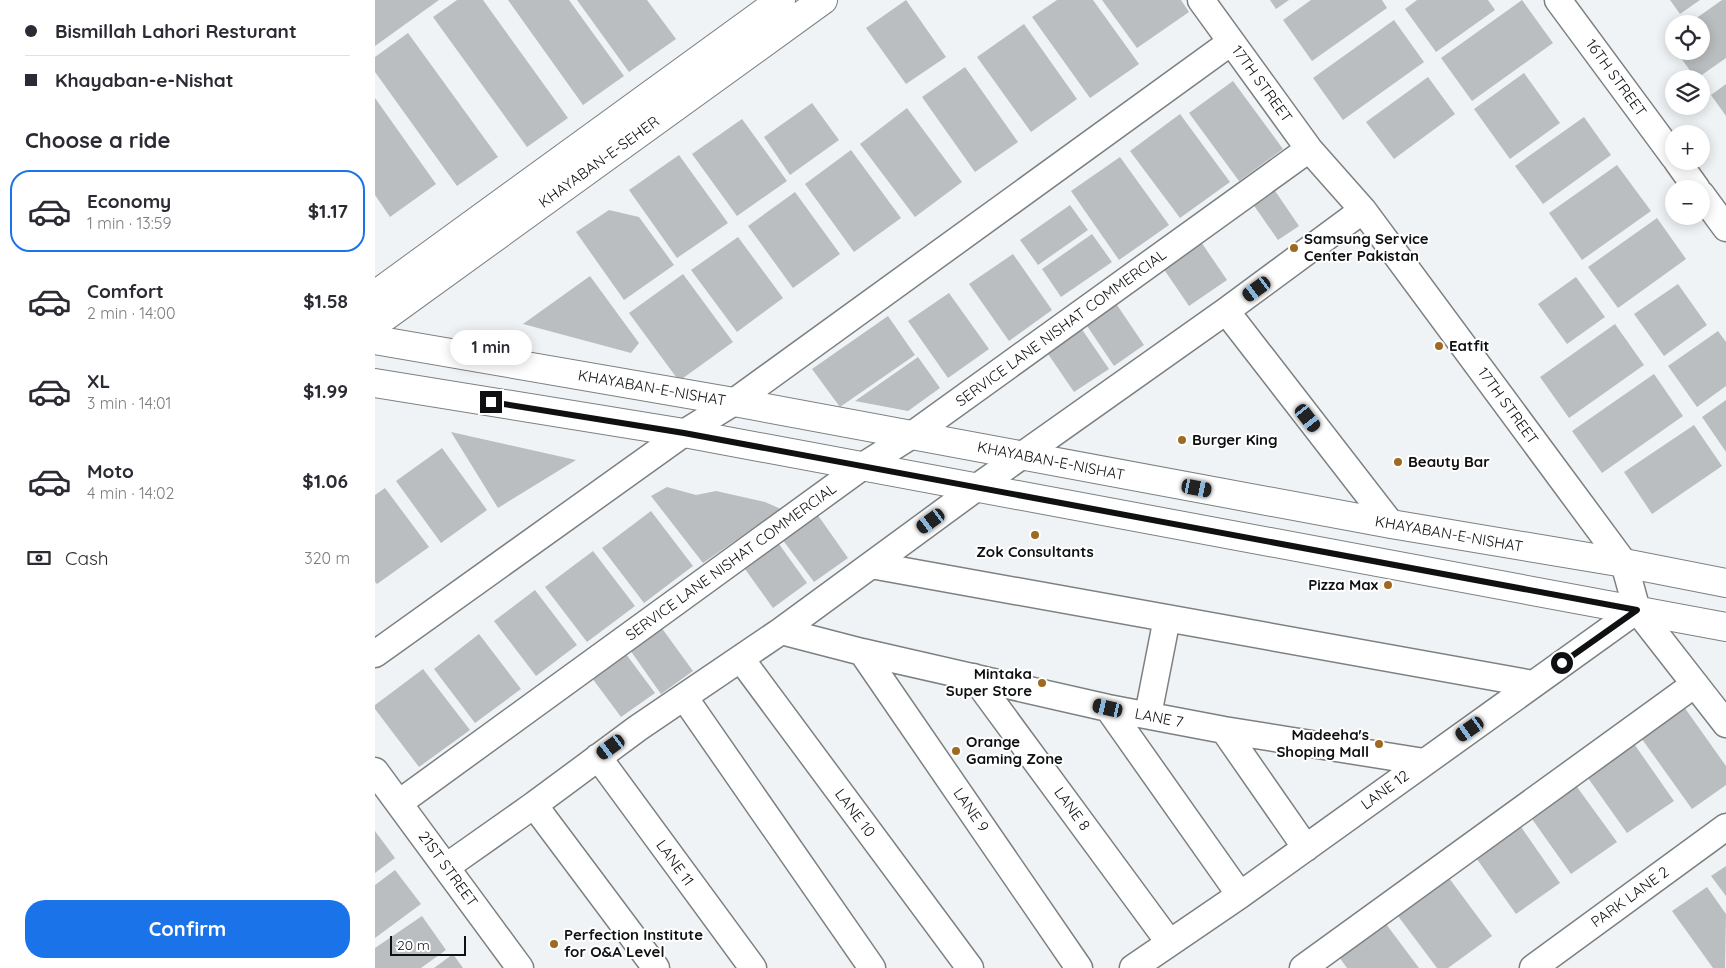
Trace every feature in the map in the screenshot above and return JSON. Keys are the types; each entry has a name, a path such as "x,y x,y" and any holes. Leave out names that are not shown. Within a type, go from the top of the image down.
{"street":[{"name":"KHAYABAN-E-SEHER","path":"375,295 781,0"},
{"name":"KHAYABAN-E-SEHER","path":"375,324 823,0"},
{"name":"17TH STREET","path":"1201,0 1309,149 1363,210 1623,563 1637,610 1726,724"},
{"name":"16TH STREET","path":"1558,0 1665,145"},
{"path":"375,654 684,433 734,402 1231,42"},
{"name":"SERVICE LANE NISHAT COMMERCIAL","path":"399,803 863,466 912,435 1309,149"},
{"path":"1710,206 1726,228"},
{"path":"446,867 598,757 781,631 976,488 1226,311 1363,210"},
{"path":"1226,311 1391,524"},
{"name":"KHAYABAN-E-NISHAT","path":"375,340 734,402 1391,524 1623,563 1726,583"},
{"path":"375,382 684,433 1726,627"},
{"path":"871,565 1533,684"},
{"name":"LANE 12","path":"1133,968 1240,895 1637,610"},
{"path":"1148,715 1167,618"},
{"name":"LANE 7","path":"781,631 862,652 1108,708 1224,730 1423,762"},
{"name":"LANE 9","path":"862,652 1079,968"},
{"name":"LANE 10","path":"741,659 970,968"},
{"name":"LANE 8","path":"974,677 1169,942"},
{"path":"1303,968 1695,684"},
{"path":"684,697 872,968"},
{"path":"1108,708 1240,895"},
{"path":"1224,730 1306,848"},
{"name":"LANE 11","path":"598,757 753,968"},
{"name":"21ST STREET","path":"375,770 520,968"},
{"path":"534,805 656,968"},
{"name":"PARK LANE 2","path":"1533,968 1726,827"}],"building":[{"path":"375,0 439,0 375,46"},
{"path":"457,0 483,0 568,118 527,147 433,17"},
{"path":"508,0 569,0 624,76 583,105"},
{"path":"577,0 647,0 676,39 629,72"},
{"path":"906,0 946,57 906,84 866,28"},
{"path":"1057,0 1093,0 1139,64 1090,98 1032,17"},
{"path":"1102,0 1181,0 1189,12 1137,48"},
{"path":"1270,0 1289,0 1276,9"},
{"path":"1311,0 1382,0 1387,8 1312,61 1283,20"},
{"path":"1417,0 1488,0 1495,10 1436,52 1405,9"},
{"path":"1522,0 1553,43 1472,101 1441,58"},
{"path":"1670,0 1700,0 1680,14"},
{"path":"1722,0 1726,0 1726,58 1709,70 1690,70 1682,60 1710,60 1710,15 1701,15"},
{"path":"1394,20 1424,62 1343,120 1313,78"},
{"path":"1024,24 1077,99 1031,132 977,57"},
{"path":"408,33 498,157 457,186 375,72 375,57"},
{"path":"965,67 1018,142 975,172 922,97"},
{"path":"1524,73 1560,123 1510,159 1474,109"},
{"path":"1428,77 1455,114 1394,159 1366,122"},
{"path":"1233,81 1283,149 1239,181 1189,113"},
{"path":"1726,84 1726,116 1711,95"},
{"path":"375,98 436,184 390,217 375,195"},
{"path":"812,103 839,140 790,175 764,137"},
{"path":"907,108 962,182 915,217 860,144"},
{"path":"1180,114 1230,182 1180,218 1130,151"},
{"path":"1584,117 1611,155 1543,204 1515,166"},
{"path":"742,119 787,181 737,216 692,154"},
{"path":"851,150 901,218 854,252 805,184"},
{"path":"679,155 728,223 677,258 629,190"},
{"path":"1120,157 1169,225 1119,260 1071,191"},
{"path":"1617,165 1651,211 1582,260 1549,213"},
{"path":"1269,182 1299,226 1278,240 1248,197"},
{"path":"795,192 840,254 793,288 748,226"},
{"path":"1070,205 1088,230 1038,265 1020,240"},
{"path":"609,210 639,217 674,265 624,300 576,232"},
{"path":"1657,218 1686,259 1618,308 1588,267"},
{"path":"1092,234 1112,262 1061,297 1042,269"},
{"path":"738,237 783,298 737,332 691,270"},
{"path":"1199,239 1227,280 1189,306 1161,265"},
{"path":"1013,254 1052,310 1009,341 969,284"},
{"path":"683,274 733,342 679,381 629,313"},
{"path":"590,276 639,343 631,353 523,324"},
{"path":"1576,277 1605,317 1567,344 1538,304"},
{"path":"1678,284 1707,325 1664,356 1634,314"},
{"path":"949,293 989,349 948,378 908,321"},
{"path":"1113,299 1144,345 1114,366 1083,320"},
{"path":"888,316 915,355 840,407 812,369"},
{"path":"1615,324 1644,365 1569,418 1540,377"},
{"path":"1079,325 1109,369 1074,392 1044,348"},
{"path":"1718,331 1726,342 1726,386 1697,407 1668,366"},
{"path":"918,357 940,388 908,411 855,401"},
{"path":"1654,374 1683,416 1602,473 1572,431"},
{"path":"1726,400 1726,452 1702,417"},
{"path":"1694,425 1722,466 1652,514 1624,472"},
{"path":"451,432 576,460 498,508"},
{"path":"442,448 487,510 441,543 396,481"},
{"path":"667,487 696,495 716,491 765,502 781,509 703,563 651,496"},
{"path":"385,488 429,547 377,584 375,582 375,495"},
{"path":"651,511 693,566 644,603 602,548"},
{"path":"817,514 848,558 814,582 782,539"},
{"path":"779,544 807,583 773,608 745,569"},
{"path":"593,551 635,606 587,642 545,587"},
{"path":"535,590 577,645 536,676 494,621"},
{"path":"661,627 693,671 661,694 630,650"},
{"path":"479,634 521,689 475,723 434,669"},
{"path":"623,650 655,693 621,717 589,674"},
{"path":"423,669 470,730 419,767 375,709 375,705"},
{"path":"1682,704 1726,766 1726,785 1692,809 1639,735"},
{"path":"1630,738 1674,801 1627,833 1583,771"},
{"path":"1572,780 1617,842 1571,874 1527,812"},
{"path":"1519,824 1560,883 1516,914 1474,855"},
{"path":"375,831 395,858 375,873"},
{"path":"1726,866 1726,896 1711,876"},
{"path":"395,870 421,904 375,938 375,885"},
{"path":"1446,874 1492,936 1448,968 1437,968 1395,912"},
{"path":"1707,887 1726,914 1725,968 1713,968 1672,911"},
{"path":"422,916 446,950 421,968 375,968 375,948"},
{"path":"1383,920 1419,968 1347,968 1337,954"},
{"path":"453,954 463,968 434,968"}],"place":[{"name":"Samsung Service Center Pakistan","path":"1294,248"},
{"name":"Eatfit","path":"1439,346"},
{"name":"Burger King","path":"1182,440"},
{"name":"Beauty Bar","path":"1398,462"},
{"name":"Zok Consultants","path":"1035,535"},
{"name":"Pizza Max","path":"1388,585"},
{"name":"Mintaka Super Store","path":"1042,683"},
{"name":"Madeeha's Shoping Mall","path":"1379,744"},
{"name":"Orange Gaming Zone","path":"956,751"},
{"name":"Perfection Institute for O&A Level","path":"554,944"}],"route":[{"path":"491,402 684,433 1637,610 1562,663"}]}
